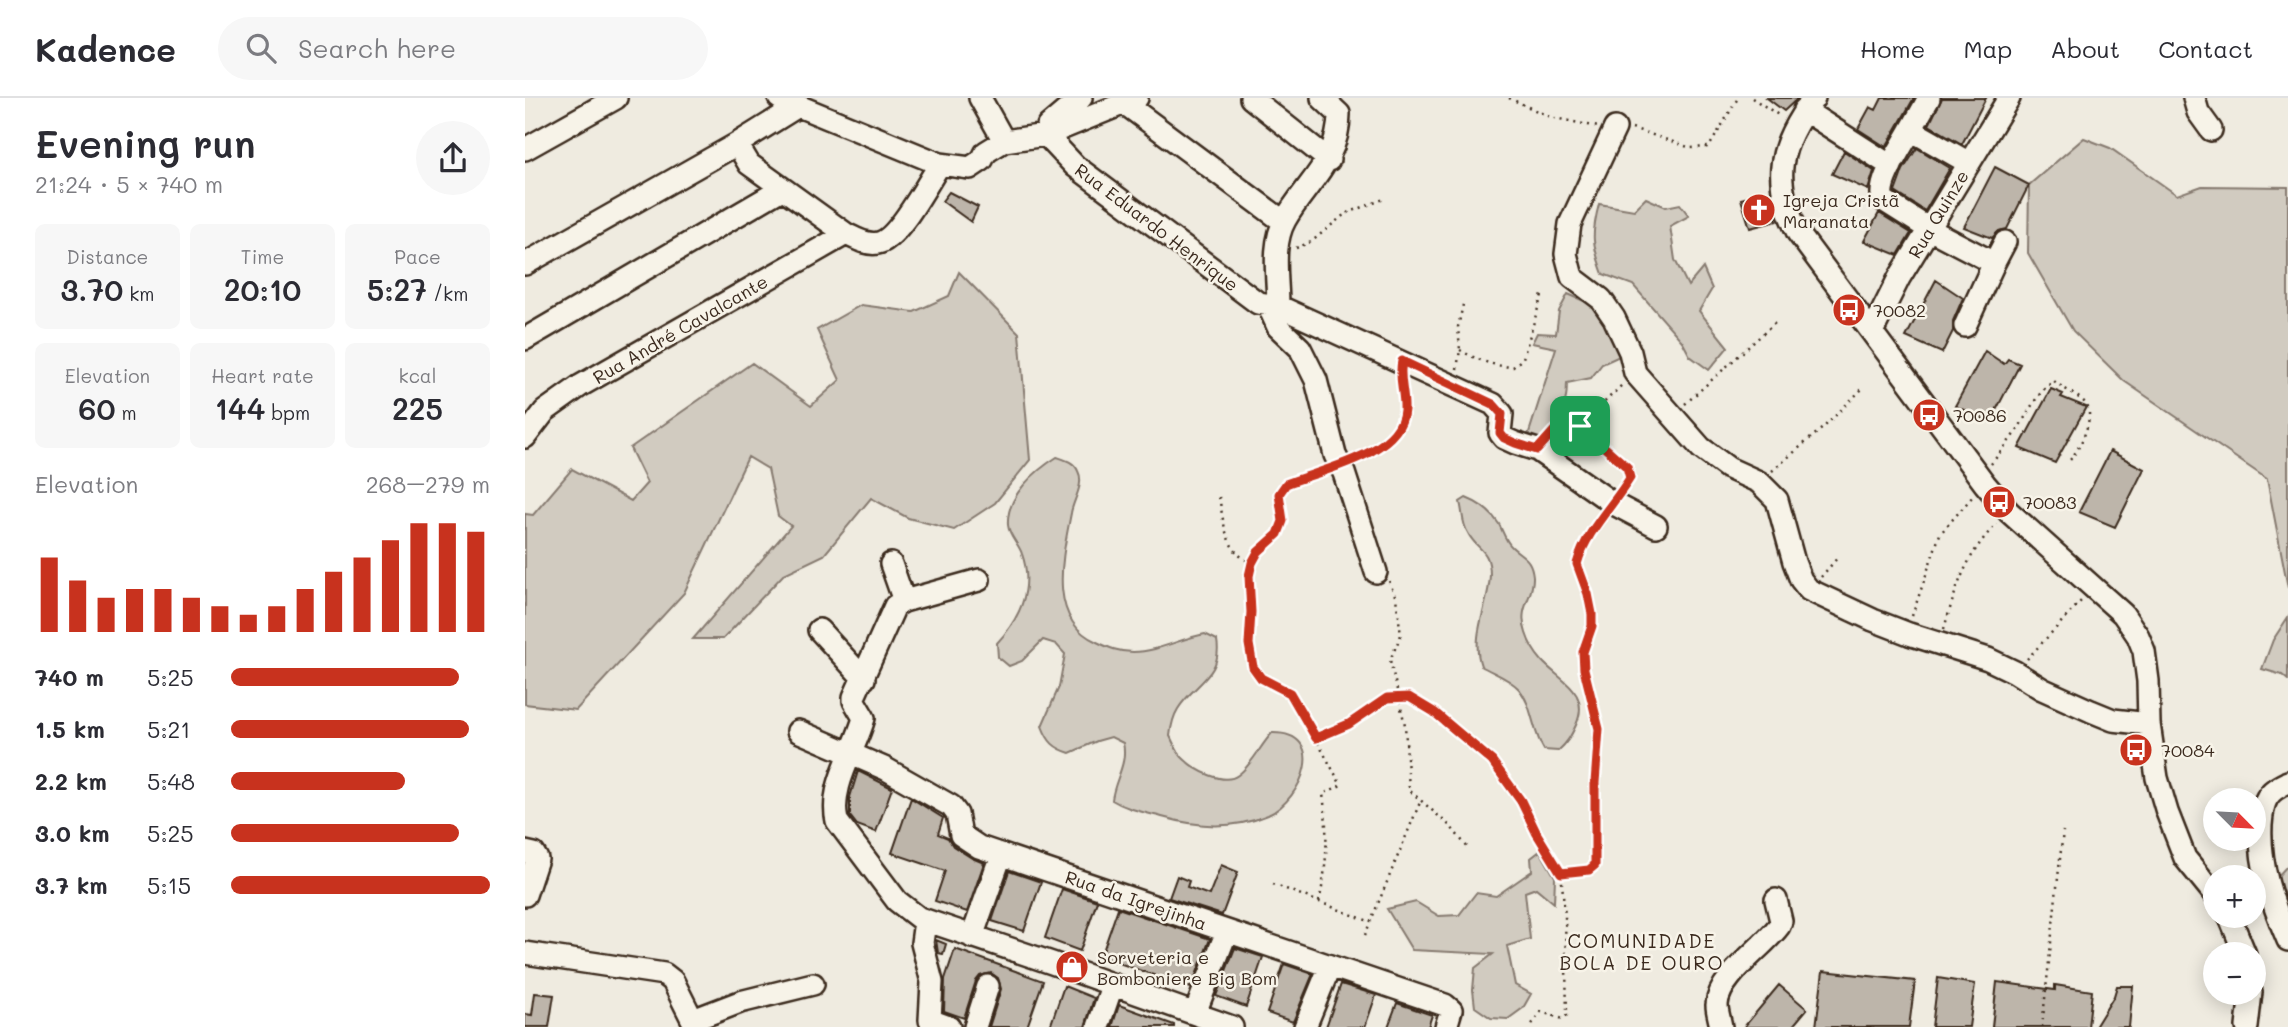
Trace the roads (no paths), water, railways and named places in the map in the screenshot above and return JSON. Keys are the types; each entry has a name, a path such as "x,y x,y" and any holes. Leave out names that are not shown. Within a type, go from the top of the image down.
{"street":[{"path":"525,149 616,98"},
{"path":"979,98 1004,141"},
{"path":"1046,134 1048,126 1080,98"},
{"path":"1251,98 1329,160"},
{"path":"1929,98 1891,166 1880,194 1883,200 1929,229 1994,263"},
{"name":"Rua Quinze","path":"1872,332 1899,278 2009,98"},
{"path":"2194,98 2198,112 2211,130"},
{"path":"1326,99 1339,114 1336,140 1329,160 1284,222 1276,255 1273,306 1277,327 1300,348 1316,380 1339,466 1344,473 1376,572"},
{"path":"525,264 737,144 788,102 940,164 970,168 982,160 986,152 1004,141 1046,134 1131,100 1284,222"},
{"path":"1891,166 1804,111 1784,149 1781,168 1782,192 1788,213 1798,233 1983,481 2009,512 2123,614 2138,636 2144,651 2149,724 2157,778 2185,858 2203,880"},
{"path":"1615,128 1570,224 1566,254 1572,277 1601,299 1615,318 1630,352 1635,373 1701,448 1714,460 1759,482 1777,500 1794,562 1801,580 1809,590 1909,634 1988,659 2042,689 2113,720 2149,724"},
{"path":"1912,130 1969,163"},
{"name":"Rua Eduardo Henrique","path":"1046,134 1075,166 1258,303 1273,306 1402,361 1493,404 1502,414 1500,433 1504,438 1537,450 1614,504 1656,526"},
{"path":"737,144 749,164 846,234 863,243 887,240 897,230 940,164"},
{"path":"525,339 782,189"},
{"name":"Rua André Cavalcante","path":"525,437 545,411 580,386 846,234"},
{"path":"1965,326 2005,242"},
{"path":"891,564 904,601"},
{"path":"979,580 904,601 892,611 854,701 863,715 863,722 850,753 837,797 834,809 837,821 897,901 925,921 1228,1026"},
{"path":"819,630 864,679"},
{"name":"Rua da Igrejinha","path":"797,731 886,769 951,806 957,814 961,835 967,841 1001,855 1445,1005 1449,1018"},
{"path":"2288,782 2272,791 2266,799 2261,860 2288,940"},
{"path":"525,852 534,854 537,859 525,895"},
{"path":"972,937 1001,855"},
{"path":"1721,1027 1717,1002 1721,991 1779,926 1781,921 1776,900"},
{"path":"925,921 922,943 940,1024"},
{"path":"1195,1013 1227,931"},
{"path":"525,953 664,974 673,981 695,1023 740,1002 813,984"},
{"path":"1305,1027 1329,967"},
{"path":"975,1027 988,986"},
{"path":"1098,1027 1112,986"},
{"path":"2247,1027 2250,1005"}],"place":[{"name":"Igreja Cristã Maranata","path":"1759,210"},
{"name":"70082","path":"1849,310"},
{"name":"70086","path":"1929,415"},
{"name":"70083","path":"1999,502"},
{"name":"70084","path":"2136,750"},
{"name":"Sorveteria e Bomboniere Big Bom","path":"1072,967"}],"district":[{"name":"COMUNIDADE BOLA DE OURO","path":"1642,951"}]}
